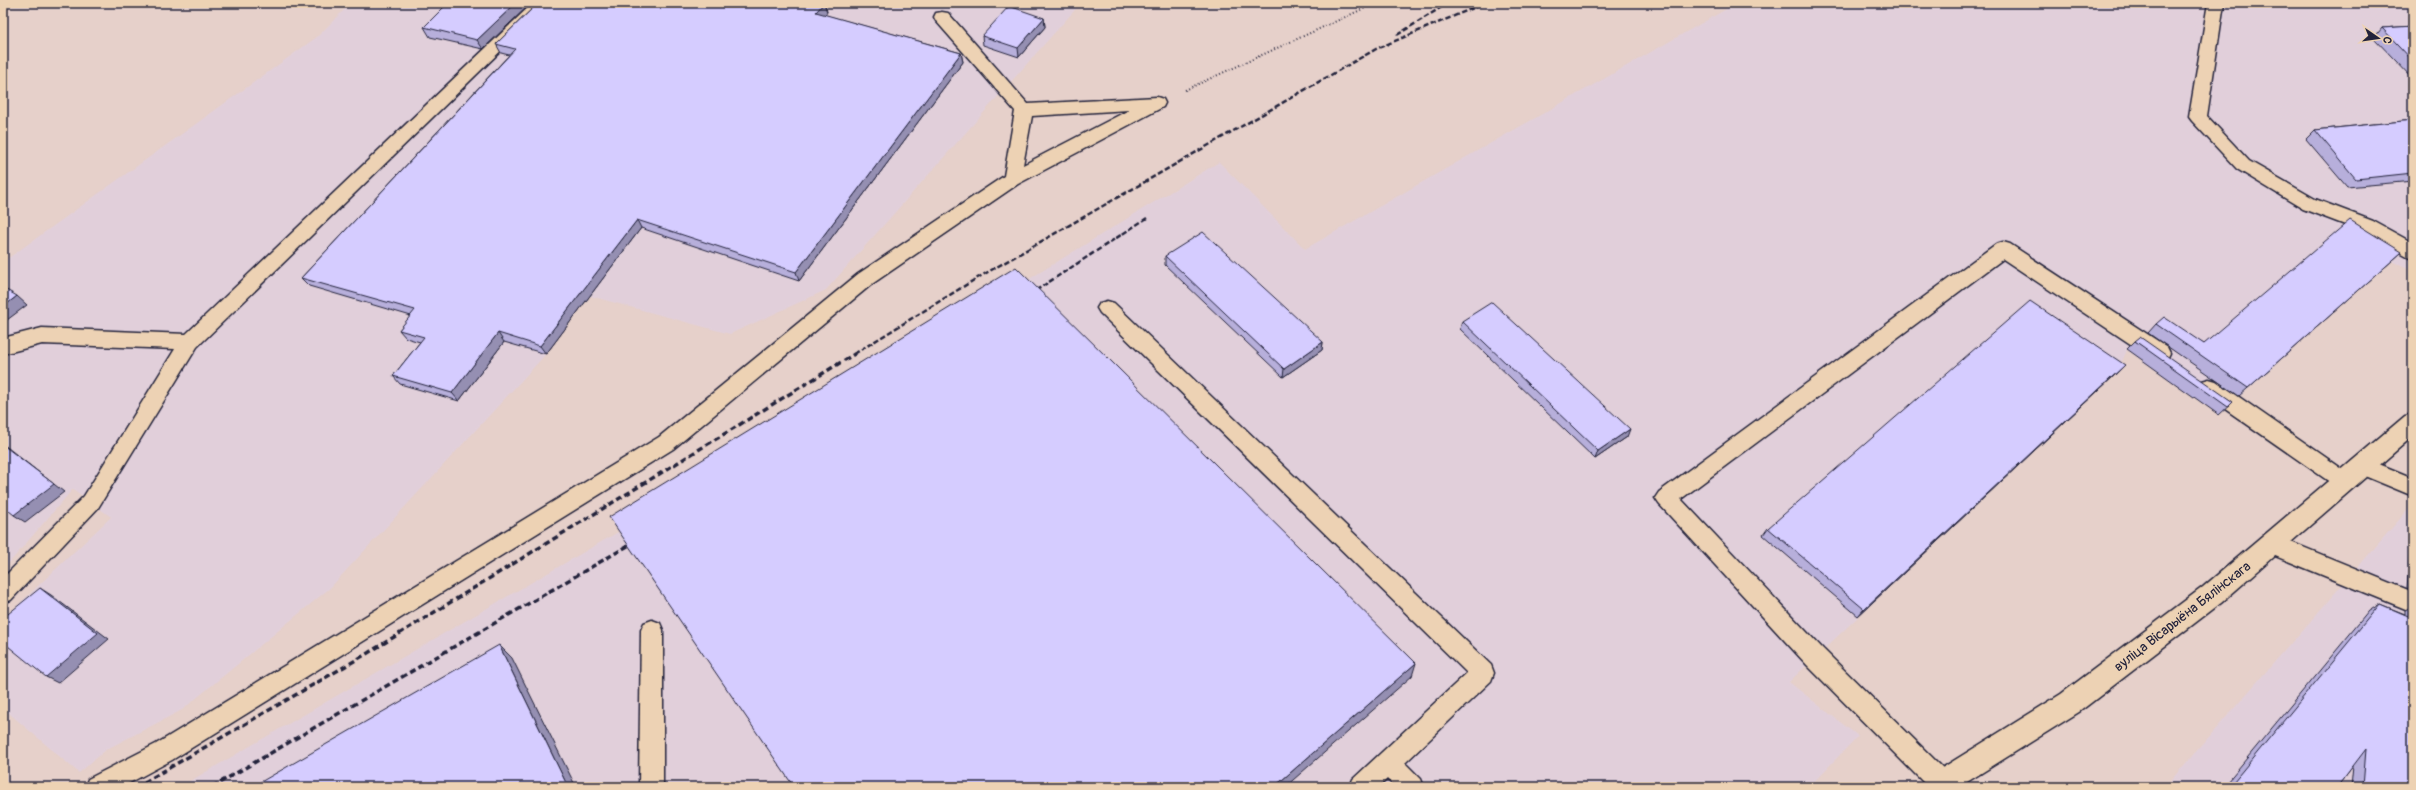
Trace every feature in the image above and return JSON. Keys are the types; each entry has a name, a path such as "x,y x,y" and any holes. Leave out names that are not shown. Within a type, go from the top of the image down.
{"street":[{"name":"вуліца Вісарыёна Бялінскага","path":"1937,785 2070,702 2212,595 2413,423"}],"lane":[{"path":"3,593 91,502 190,342 542,3"},
{"path":"2216,3 2198,117 2243,165 2309,204 2367,226 2413,252"},
{"path":"942,17 1024,110"},
{"path":"1024,110 1157,103"},
{"path":"97,787 171,748 666,443 865,279 1012,179 1157,103"},
{"path":"1012,179 1024,110"},
{"path":"1937,785 1666,498 2003,249 2173,362"},
{"path":"1107,308 1483,673 1362,787"},
{"path":"3,346 42,336 190,342"},
{"path":"2192,376 2344,481"},
{"path":"2362,466 2413,487"},
{"path":"2271,544 2413,602"},
{"path":"651,787 652,630"},
{"path":"1388,763 1412,787"}],"path":[{"path":"1157,103 1376,3"}],"shaded area":[{"path":"351,3 1081,3 826,290 730,334 590,296 546,354 330,588 182,710 107,749 79,773 3,708 3,619 111,517 73,489 3,570 3,262 317,37"},
{"path":"1737,3 2413,3 2413,270 2392,261 2219,415 2127,350 2117,373 1789,682 1858,736 1809,787 180,787 620,531 1219,162 1305,249"},
{"path":"2413,504 2413,787 2165,787"}],"building":[{"path":"448,3 516,3 477,40 424,27"},
{"path":"538,3 824,3 816,12 961,53 796,272 637,220 540,346 498,333 452,393 393,376 424,337 399,330 415,310 301,278 515,49 496,44"},
{"path":"1009,6 1044,18 1018,48 982,36"},
{"path":"2413,26 2413,61 2382,28"},
{"path":"2413,120 2413,173 2356,179 2315,130"},
{"path":"2350,220 2402,252 2248,388 2156,324 2164,317 2204,344"},
{"path":"1203,232 1323,342 1284,369 1165,256"},
{"path":"1016,267 1416,663 1274,787 794,787 609,517"},
{"path":"3,288 17,296 3,307"},
{"path":"2030,301 2125,365 1864,609 1768,528"},
{"path":"1492,302 1630,429 1598,451 1462,321"},
{"path":"2140,337 2233,402 2228,407 2135,341"},
{"path":"3,445 54,484 14,515 3,506"},
{"path":"40,588 98,633 46,677 3,642 3,618"},
{"path":"2380,604 2413,618 2413,787 2363,787 2366,749 2337,787 2229,787"},
{"path":"499,645 568,787 252,787"}],"railway":[{"path":"1397,35 1448,3"},
{"path":"854,354 974,280 1376,49 1485,3"},
{"path":"1029,295 1147,218"},
{"path":"136,787 368,653 856,353"},
{"path":"212,787 638,540"}]}
